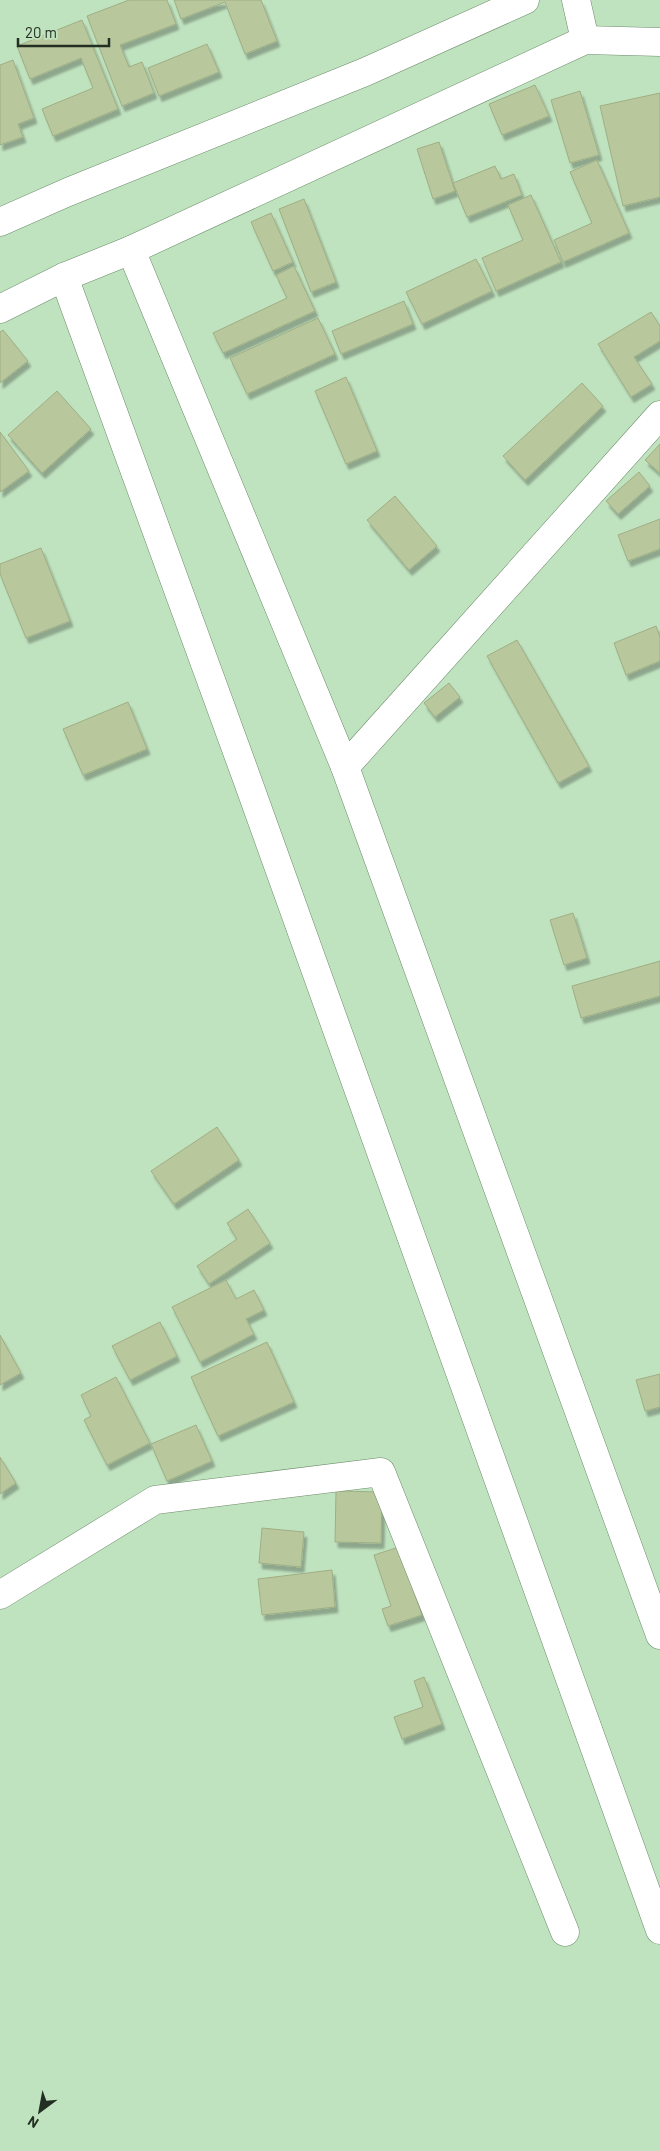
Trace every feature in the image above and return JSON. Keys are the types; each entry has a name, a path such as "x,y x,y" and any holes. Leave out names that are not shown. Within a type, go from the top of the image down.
{"street":[{"path":"0,222 76,188 365,72 525,0"},
{"path":"576,0 585,40"},
{"path":"0,309 64,277 131,250 585,40 660,42"},
{"path":"131,250 345,767 660,1635"},
{"path":"64,277 244,770 660,1930"},
{"path":"345,767 660,415"},
{"path":"0,1595 154,1500 381,1472 565,1932"}],"building":[{"path":"129,0 167,0 176,24 120,45 129,67 142,62 154,93 122,106 87,16"},
{"path":"174,0 261,0 277,41 245,54 225,2 181,19"},
{"path":"82,20 118,109 53,136 42,109 93,88 81,58 30,79 17,46"},
{"path":"207,44 219,72 159,96 148,68"},
{"path":"13,60 34,118 18,124 23,137 0,145 0,65"},
{"path":"535,85 549,116 502,135 489,104"},
{"path":"580,91 599,155 570,163 551,100"},
{"path":"660,93 660,197 623,206 600,106"},
{"path":"439,142 455,191 433,199 417,149"},
{"path":"597,160 629,233 563,262 554,240 592,223 570,172"},
{"path":"495,166 501,179 514,174 522,195 467,217 453,183"},
{"path":"531,195 561,262 496,291 482,258 523,240 508,205"},
{"path":"304,199 336,282 311,292 279,209"},
{"path":"271,213 293,262 273,271 251,222"},
{"path":"476,259 492,291 422,324 406,292"},
{"path":"294,266 315,311 223,353 213,333 287,298 276,275"},
{"path":"404,301 413,324 341,354 332,331"},
{"path":"651,312 660,326 660,341 634,357 652,384 631,397 598,344"},
{"path":"318,318 335,354 247,394 230,358"},
{"path":"3,330 28,361 0,383 0,332"},
{"path":"346,377 377,451 346,464 315,391"},
{"path":"582,383 603,406 525,480 503,456"},
{"path":"57,391 91,429 42,473 8,435"},
{"path":"0,432 29,471 0,492"},
{"path":"660,444 660,473 645,460"},
{"path":"639,472 650,486 618,514 606,501"},
{"path":"395,496 437,546 409,570 367,520"},
{"path":"660,519 660,549 628,561 618,535"},
{"path":"41,548 70,621 26,638 0,574 0,564"},
{"path":"656,626 660,637 660,661 626,675 614,643"},
{"path":"517,640 589,766 558,783 487,656"},
{"path":"449,683 460,697 435,717 424,703"},
{"path":"128,702 147,749 83,775 63,729"},
{"path":"573,913 587,958 564,965 550,920"},
{"path":"660,961 660,996 581,1018 572,986"},
{"path":"217,1127 239,1160 174,1204 151,1171"},
{"path":"248,1209 270,1243 209,1284 197,1266 237,1239 227,1223"},
{"path":"226,1280 236,1299 254,1290 264,1310 246,1319 254,1334 200,1362 172,1307"},
{"path":"160,1322 177,1356 130,1380 112,1346"},
{"path":"0,1335 21,1373 0,1385"},
{"path":"267,1342 294,1402 218,1436 191,1377"},
{"path":"660,1374 660,1407 645,1411 636,1380"},
{"path":"116,1377 150,1443 107,1465 84,1420 91,1416 81,1395"},
{"path":"196,1425 212,1461 167,1481 151,1444"},
{"path":"0,1457 16,1483 0,1494"},
{"path":"336,1491 382,1492 381,1543 335,1542"},
{"path":"262,1528 304,1532 301,1567 259,1563"},
{"path":"399,1547 422,1615 388,1626 382,1609 391,1606 374,1555"},
{"path":"332,1570 335,1607 262,1615 258,1579"},
{"path":"424,1677 442,1724 402,1739 394,1717 423,1707 414,1681"}]}
